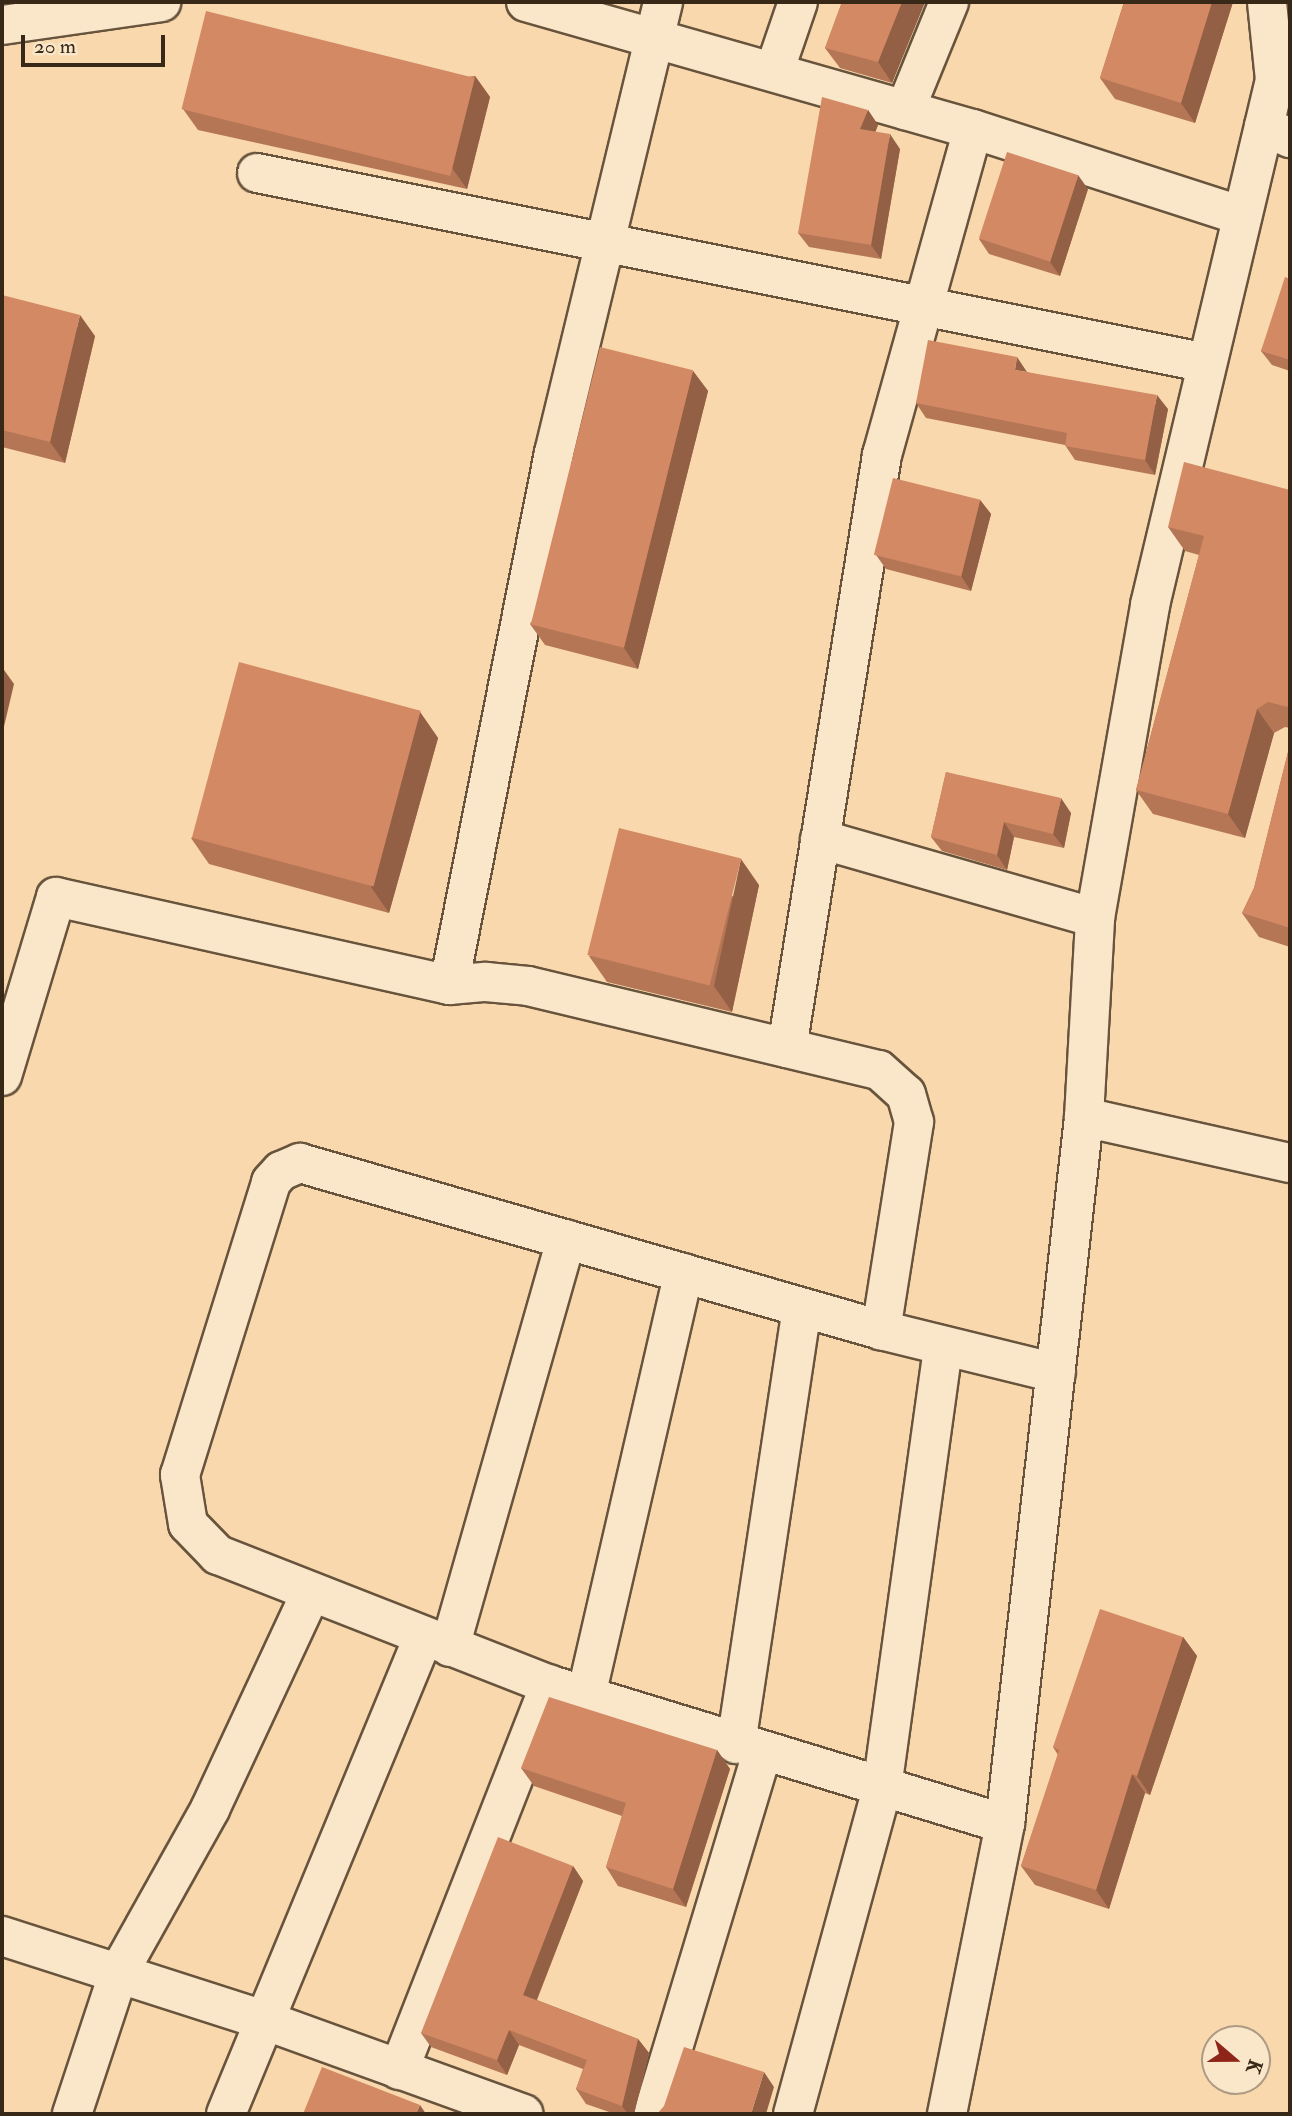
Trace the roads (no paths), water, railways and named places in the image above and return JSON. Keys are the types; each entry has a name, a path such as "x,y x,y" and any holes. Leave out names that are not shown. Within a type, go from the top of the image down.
{"street":[{"path":"2,25 91,7 161,2"},
{"path":"526,2 973,129 1242,216"},
{"path":"449,985 554,453 663,2"},
{"path":"774,72 798,2"},
{"path":"905,110 949,2"},
{"path":"947,2114 1005,1824 1084,1117 1095,918 1150,605 1242,216 1277,132 1267,2"},
{"path":"787,1048 882,455 973,129"},
{"path":"257,173 605,240 1207,363"},
{"path":"820,839 1095,918"},
{"path":"2,1076 56,897 449,985 486,982 528,986 880,1070 894,1081 912,1108 913,1136 881,1330"},
{"path":"1084,1117 1290,1163"},
{"path":"1005,1824 749,1748 550,1685 218,1555 188,1524 180,1475 271,1182 281,1171 300,1163 881,1330 1056,1373"},
{"path":"226,2114 264,2020 437,1643 566,1239"},
{"path":"586,1696 684,1273"},
{"path":"653,2114 749,1748 802,1308"},
{"path":"793,2114 882,1788 943,1346"},
{"path":"72,2114 119,1972 210,1810 311,1592"},
{"path":"399,2070 550,1685"},
{"path":"2,1936 264,2020 523,2114"}]}
